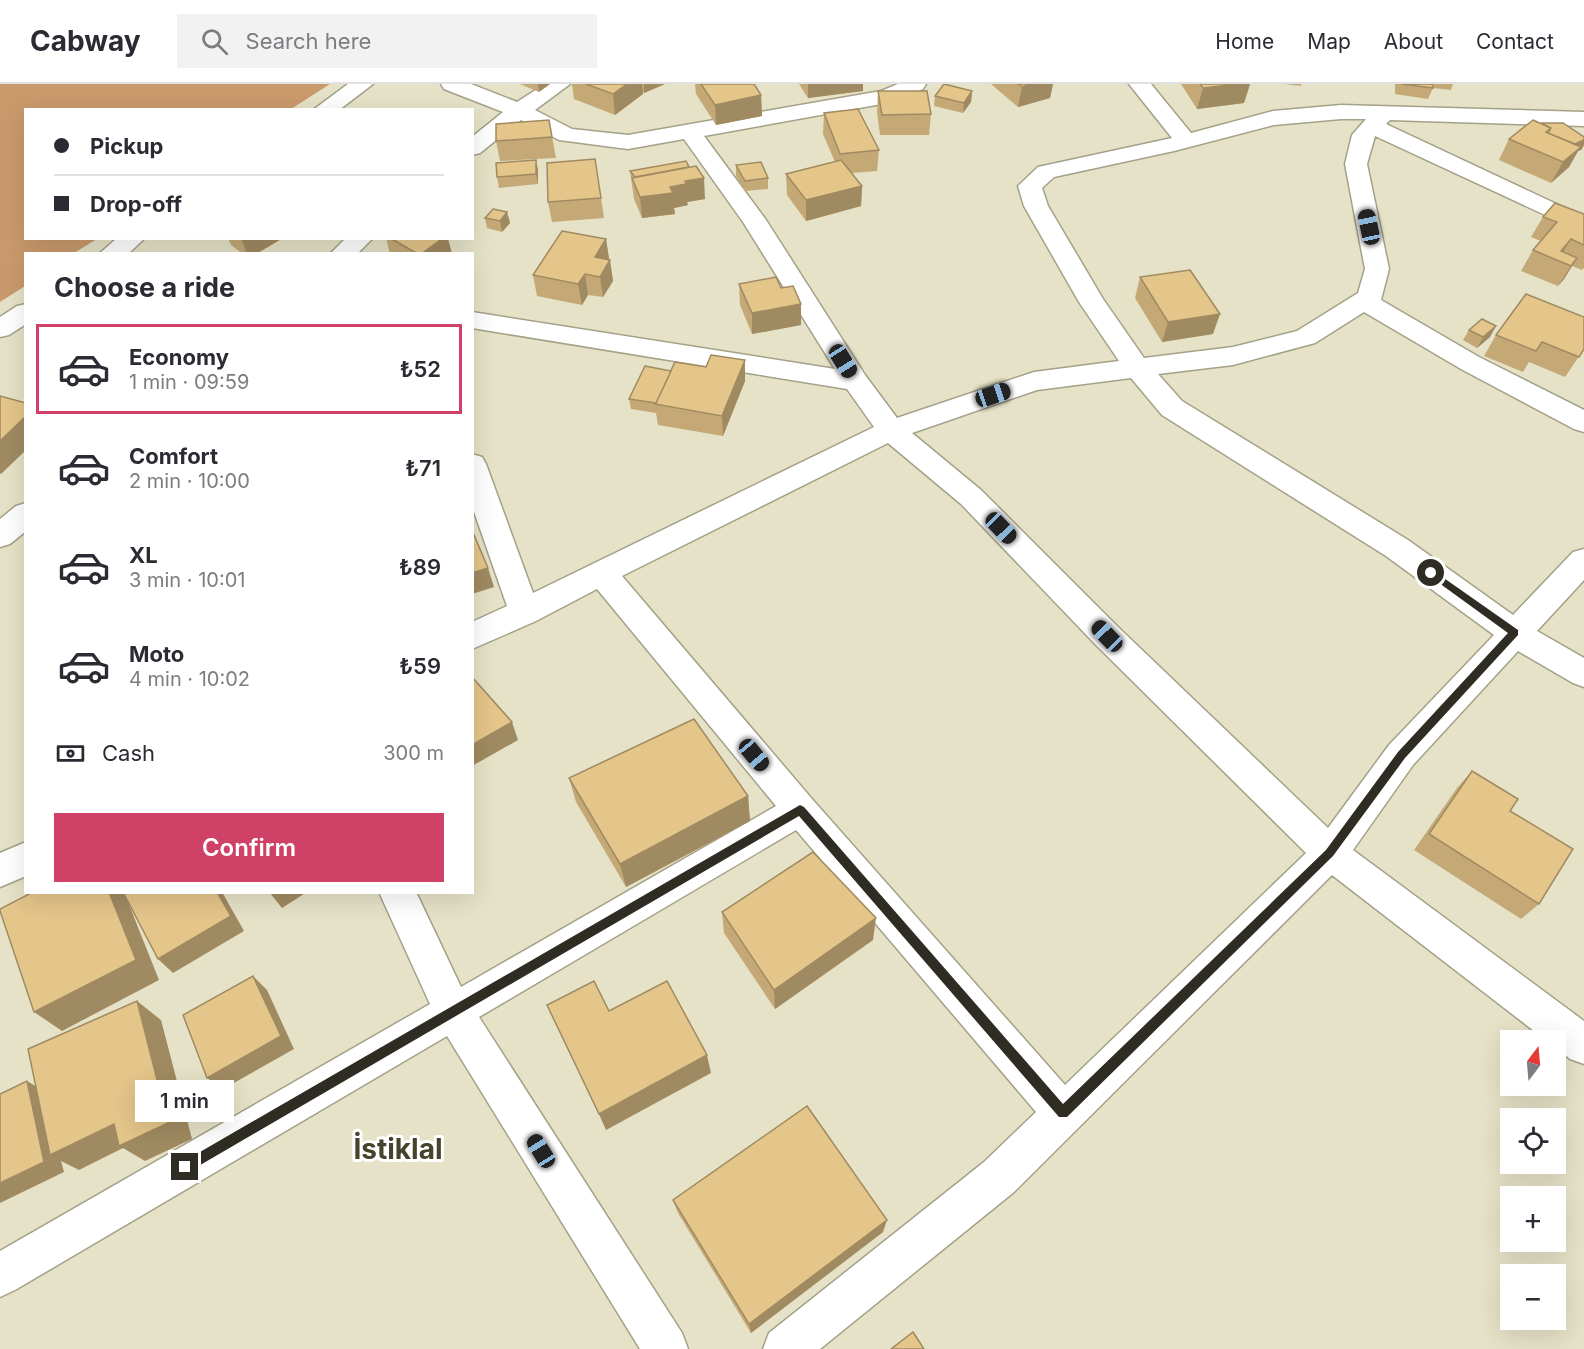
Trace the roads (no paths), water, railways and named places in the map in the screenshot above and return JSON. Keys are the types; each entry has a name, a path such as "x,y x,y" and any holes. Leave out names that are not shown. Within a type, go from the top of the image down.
{"street":[{"path":"327,108 362,84"},
{"path":"452,84 519,111 567,135 628,141 887,98 915,84"},
{"path":"474,146 519,111 559,84"},
{"path":"1140,84 1186,141"},
{"path":"1584,119 1378,120 1341,112 1273,118 1186,141 1046,172 1030,186 1036,206 1087,293 1138,369 1172,408 1397,548 1514,633 1584,674"},
{"path":"1378,120 1584,226"},
{"path":"474,636 891,430 1034,381 1233,356 1306,337 1370,297 1377,269 1356,164 1363,135 1378,120"},
{"path":"689,131 754,220 856,381 891,430 971,497 1107,636 1330,853 1584,1045"},
{"path":"114,252 130,240"},
{"path":"344,252 359,240"},
{"path":"1363,301 1470,363 1584,422"},
{"path":"0,330 24,313"},
{"path":"474,321 856,381"},
{"path":"474,470 525,612"},
{"path":"0,536 24,516"},
{"path":"785,1349 999,1177 1330,853 1401,755 1584,560"},
{"path":"601,573 800,810 1063,1113"},
{"path":"0,1275 800,810"},
{"path":"0,871 24,859"},
{"path":"398,894 453,1011 666,1349"}],"district":[{"name":"İstiklal","path":"398,1149"}]}
